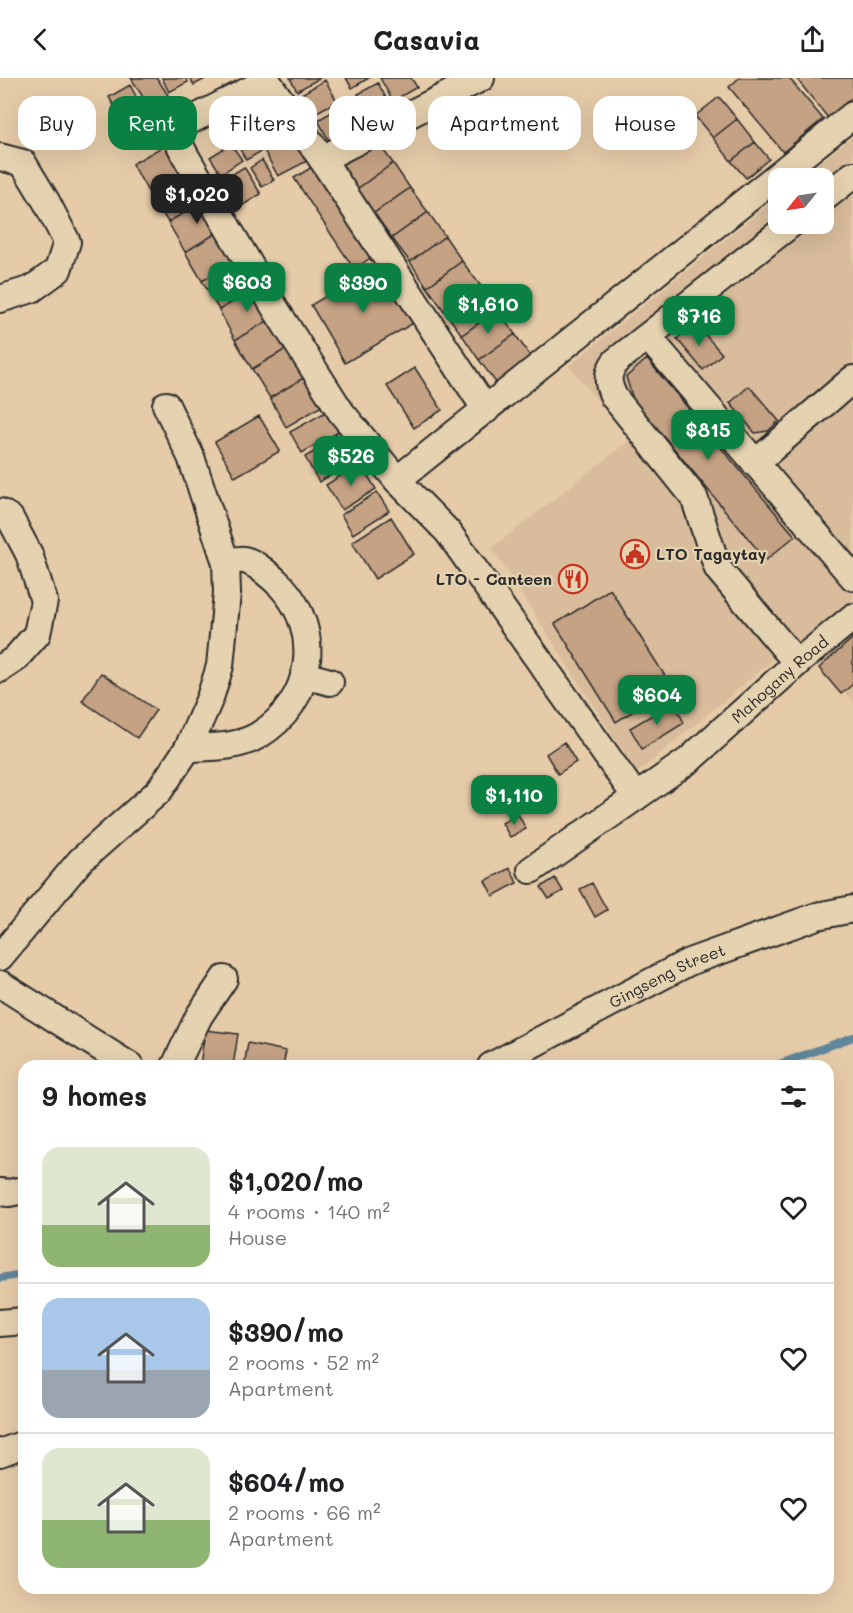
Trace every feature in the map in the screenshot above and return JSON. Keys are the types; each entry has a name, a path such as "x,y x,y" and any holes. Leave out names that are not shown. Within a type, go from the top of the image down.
{"street":[{"path":"322,159 481,78"},
{"path":"486,410 322,159 267,81 180,126 174,133 275,308 341,412 397,480 448,532 636,797"},
{"path":"397,480 853,115"},
{"path":"0,157 23,163 67,242 58,270 32,289 0,299"},
{"path":"834,190 853,175"},
{"path":"778,234 616,362 607,378 614,397 694,497 718,568 796,663"},
{"path":"648,337 853,577"},
{"path":"755,463 853,379"},
{"path":"0,957 80,861 159,791 188,748 210,698 220,666 227,593 225,563 191,457 166,405"},
{"path":"0,512 10,518 29,554 44,601 37,634 15,659 0,669"},
{"path":"188,748 229,746 258,736 283,716 299,693 308,660 306,628 292,598 271,576 244,560 225,563"},
{"name":"Mahogany Road","path":"531,870 689,760 796,663 853,617"},
{"path":"304,675 330,682"},
{"name":"Gingseng Street","path":"502,1060 689,962 817,916 853,909"},
{"path":"178,1060 199,1016 224,979"},
{"path":"0,984 120,1060"},
{"path":"0,1192 18,1191"},
{"path":"0,1323 18,1322"},
{"path":"0,1453 18,1446"}],"shaded area":[{"path":"853,136 853,702 798,639 637,773 492,548 630,440 569,366 768,205 768,234 834,234 834,168 813,168"}],"building":[{"path":"131,78 157,78 168,95 166,96 142,96"},
{"path":"162,78 186,78 188,82 169,92"},
{"path":"190,78 207,78 194,85"},
{"path":"290,78 320,78 297,91"},
{"path":"346,78 369,78 352,88"},
{"path":"380,78 411,78 417,87 402,96 390,96"},
{"path":"739,78 789,78 823,119 783,152 729,87"},
{"path":"796,78 853,78 853,97 828,118"},
{"path":"325,80 334,96 329,96 329,105 317,112 317,96 298,96"},
{"path":"378,83 385,96 359,96 358,94"},
{"path":"130,85 136,96 111,96"},
{"path":"719,97 737,119 713,138 697,118 697,114"},
{"path":"329,114 329,141 318,120"},
{"path":"737,119 755,142 731,161 713,138"},
{"path":"755,142 769,159 746,178 731,161"},
{"path":"156,150 177,150 189,170 149,193 132,164"},
{"path":"221,150 235,150 242,160 221,174 210,157"},
{"path":"240,150 259,150 260,152 246,160"},
{"path":"264,150 304,150 309,160 278,176"},
{"path":"360,150 383,150 393,163 357,189 340,164"},
{"path":"262,160 274,180 262,187 250,168"},
{"path":"322,161 381,251 354,269 294,178"},
{"path":"393,163 410,188 374,213 357,189"},
{"path":"244,167 261,194 240,207 223,180"},
{"path":"189,170 209,199 168,222 149,193"},
{"path":"410,188 428,212 392,238 374,213"},
{"path":"209,199 225,228 185,252 168,222"},
{"path":"428,212 445,236 410,262 392,238"},
{"path":"225,228 243,257 202,281 185,252"},
{"path":"445,236 462,261 427,287 410,262"},
{"path":"243,257 259,286 219,310 202,281"},
{"path":"462,261 480,285 444,311 427,287"},
{"path":"380,264 415,322 345,363 311,305"},
{"path":"480,285 497,310 462,335 444,311"},
{"path":"259,286 276,316 235,340 219,310"},
{"path":"497,310 515,334 479,360 462,335"},
{"path":"276,316 293,345 252,369 235,340"},
{"path":"695,323 722,354 703,370 677,339"},
{"path":"515,334 532,359 497,384 479,360"},
{"path":"293,345 310,374 270,398 252,369"},
{"path":"647,359 795,536 766,560 633,399 626,377"},
{"path":"415,368 442,410 414,428 387,386"},
{"path":"310,374 327,403 286,427 270,398"},
{"path":"749,386 779,421 768,431 755,433 730,403"},
{"path":"331,409 342,430 302,453 290,432"},
{"path":"259,416 280,451 235,477 215,442"},
{"path":"341,436 356,461 319,482 305,457"},
{"path":"360,463 376,489 342,510 326,485"},
{"path":"377,492 389,511 353,534 341,515"},
{"path":"391,517 414,554 375,579 352,542"},
{"path":"610,589 672,687 616,722 555,624"},
{"path":"853,638 853,684 841,694 819,668"},
{"path":"101,673 156,710 137,738 82,701"},
{"path":"674,702 684,723 642,749 630,728"},
{"path":"564,742 576,762 558,774 546,754"},
{"path":"489,778 495,790 483,796 476,784"},
{"path":"518,814 526,829 510,837 502,823"},
{"path":"510,868 517,883 493,896 485,881"},
{"path":"555,878 563,891 549,899 541,887"},
{"path":"592,883 607,910 595,917 580,889"},
{"path":"205,1030 238,1034 234,1060 201,1060"},
{"path":"248,1043 286,1051 284,1060 245,1060"}],"waterway":[{"path":"790,1060 853,1037"},
{"path":"0,1278 18,1275"}],"place":[{"name":"LTO Tagaytay","path":"635,554"},
{"name":"LTO - Canteen","path":"573,579"}]}
